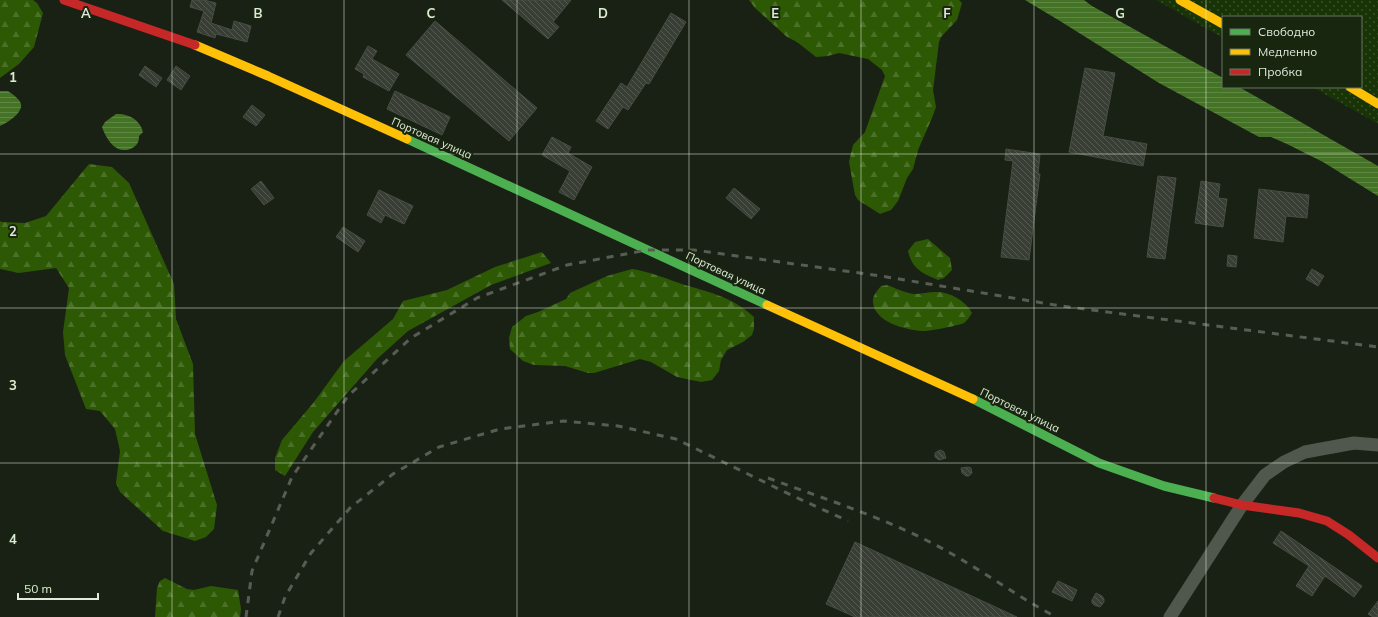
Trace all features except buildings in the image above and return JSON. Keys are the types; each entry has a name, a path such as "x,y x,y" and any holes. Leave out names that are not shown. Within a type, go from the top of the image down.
{"street":[{"name":"Портовая улица","path":"64,0 187,42 268,76 962,394 1099,463 1164,486 1242,506 1299,513 1327,521 1349,535 1378,558"},
{"path":"1180,0 1222,23"},
{"path":"1352,88 1378,104"},
{"path":"1170,617 1242,506 1265,475 1284,462 1305,452 1354,443 1378,444"}],"shaded area":[{"path":"1025,0 1084,0 1092,6 1222,77 1222,88 1241,88 1378,166 1378,196 1323,162 1271,137 1259,137 1159,83"},
{"path":"1156,0 1378,0 1378,124 1314,88 1362,88 1362,16 1222,16 1222,37"},
{"path":"0,91 8,91 18,98 21,107 17,114 0,126"},
{"path":"116,114 129,116 136,120 143,132 139,136 136,145 128,150 118,149 114,146 110,142 102,127 105,122"}],"green space":[{"path":"0,0 33,0 37,3 43,13 34,47 19,64 0,78"},
{"path":"749,0 959,0 962,3 957,20 941,37 939,42 933,90 936,107 918,150 913,169 907,178 898,201 891,210 880,214 858,200 855,195 849,162 853,145 865,132 885,76 882,70 868,59 839,53 816,57 797,42 787,37 755,8"},
{"path":"89,164 112,167 129,183 174,284 176,319 193,364 195,434 217,505 214,529 206,537 195,541 163,531 120,492 116,483 120,451 115,429 100,411 86,409 65,355 63,332 69,288 56,268 19,273 0,269 0,221 25,223 46,216"},
{"path":"928,239 950,258 952,270 944,278 938,280 918,270 912,262 908,251 915,242"},
{"path":"542,252 551,263 491,285 408,331 377,359 313,432 285,476 275,470 275,458 282,440 314,402 344,361 393,319 403,301 447,290 495,267"},
{"path":"632,269 713,293 730,300 754,317 754,329 752,335 743,342 727,350 721,360 719,371 712,380 701,382 677,377 651,362 640,359 594,373 588,373 565,366 534,365 523,361 510,349 509,338 512,327 526,316 566,299 570,293 607,276"},
{"path":"887,285 904,292 914,294 936,292 947,293 965,304 972,313 964,323 943,328 922,331 900,327 885,320 875,309 873,302 874,295 881,286"},
{"path":"165,578 187,589 194,590 211,586 238,590 241,609 240,617 155,617 157,588 160,581"}],"railway":[{"path":"246,617 252,571 292,477 348,396 411,338 477,298 567,265 647,250 694,250 881,276 1061,306 1378,347"},
{"path":"278,617 285,597 311,553 350,508 393,474 439,447 500,429 563,421 618,426 676,439 848,521"},
{"path":"768,478 862,512 908,531 952,554 1056,617"}],"traffic: fast":[{"path":"407,139 767,305"},
{"path":"973,399 1099,463 1164,486 1214,498"}],"traffic: slow":[{"path":"1180,0 1222,23"},
{"path":"195,45 268,76 407,139"},
{"path":"1352,88 1378,104"},
{"path":"767,305 973,399"}],"traffic: jam":[{"path":"64,0 195,45"},
{"path":"1214,498 1242,505 1299,513 1327,521 1349,535 1378,558"}]}
